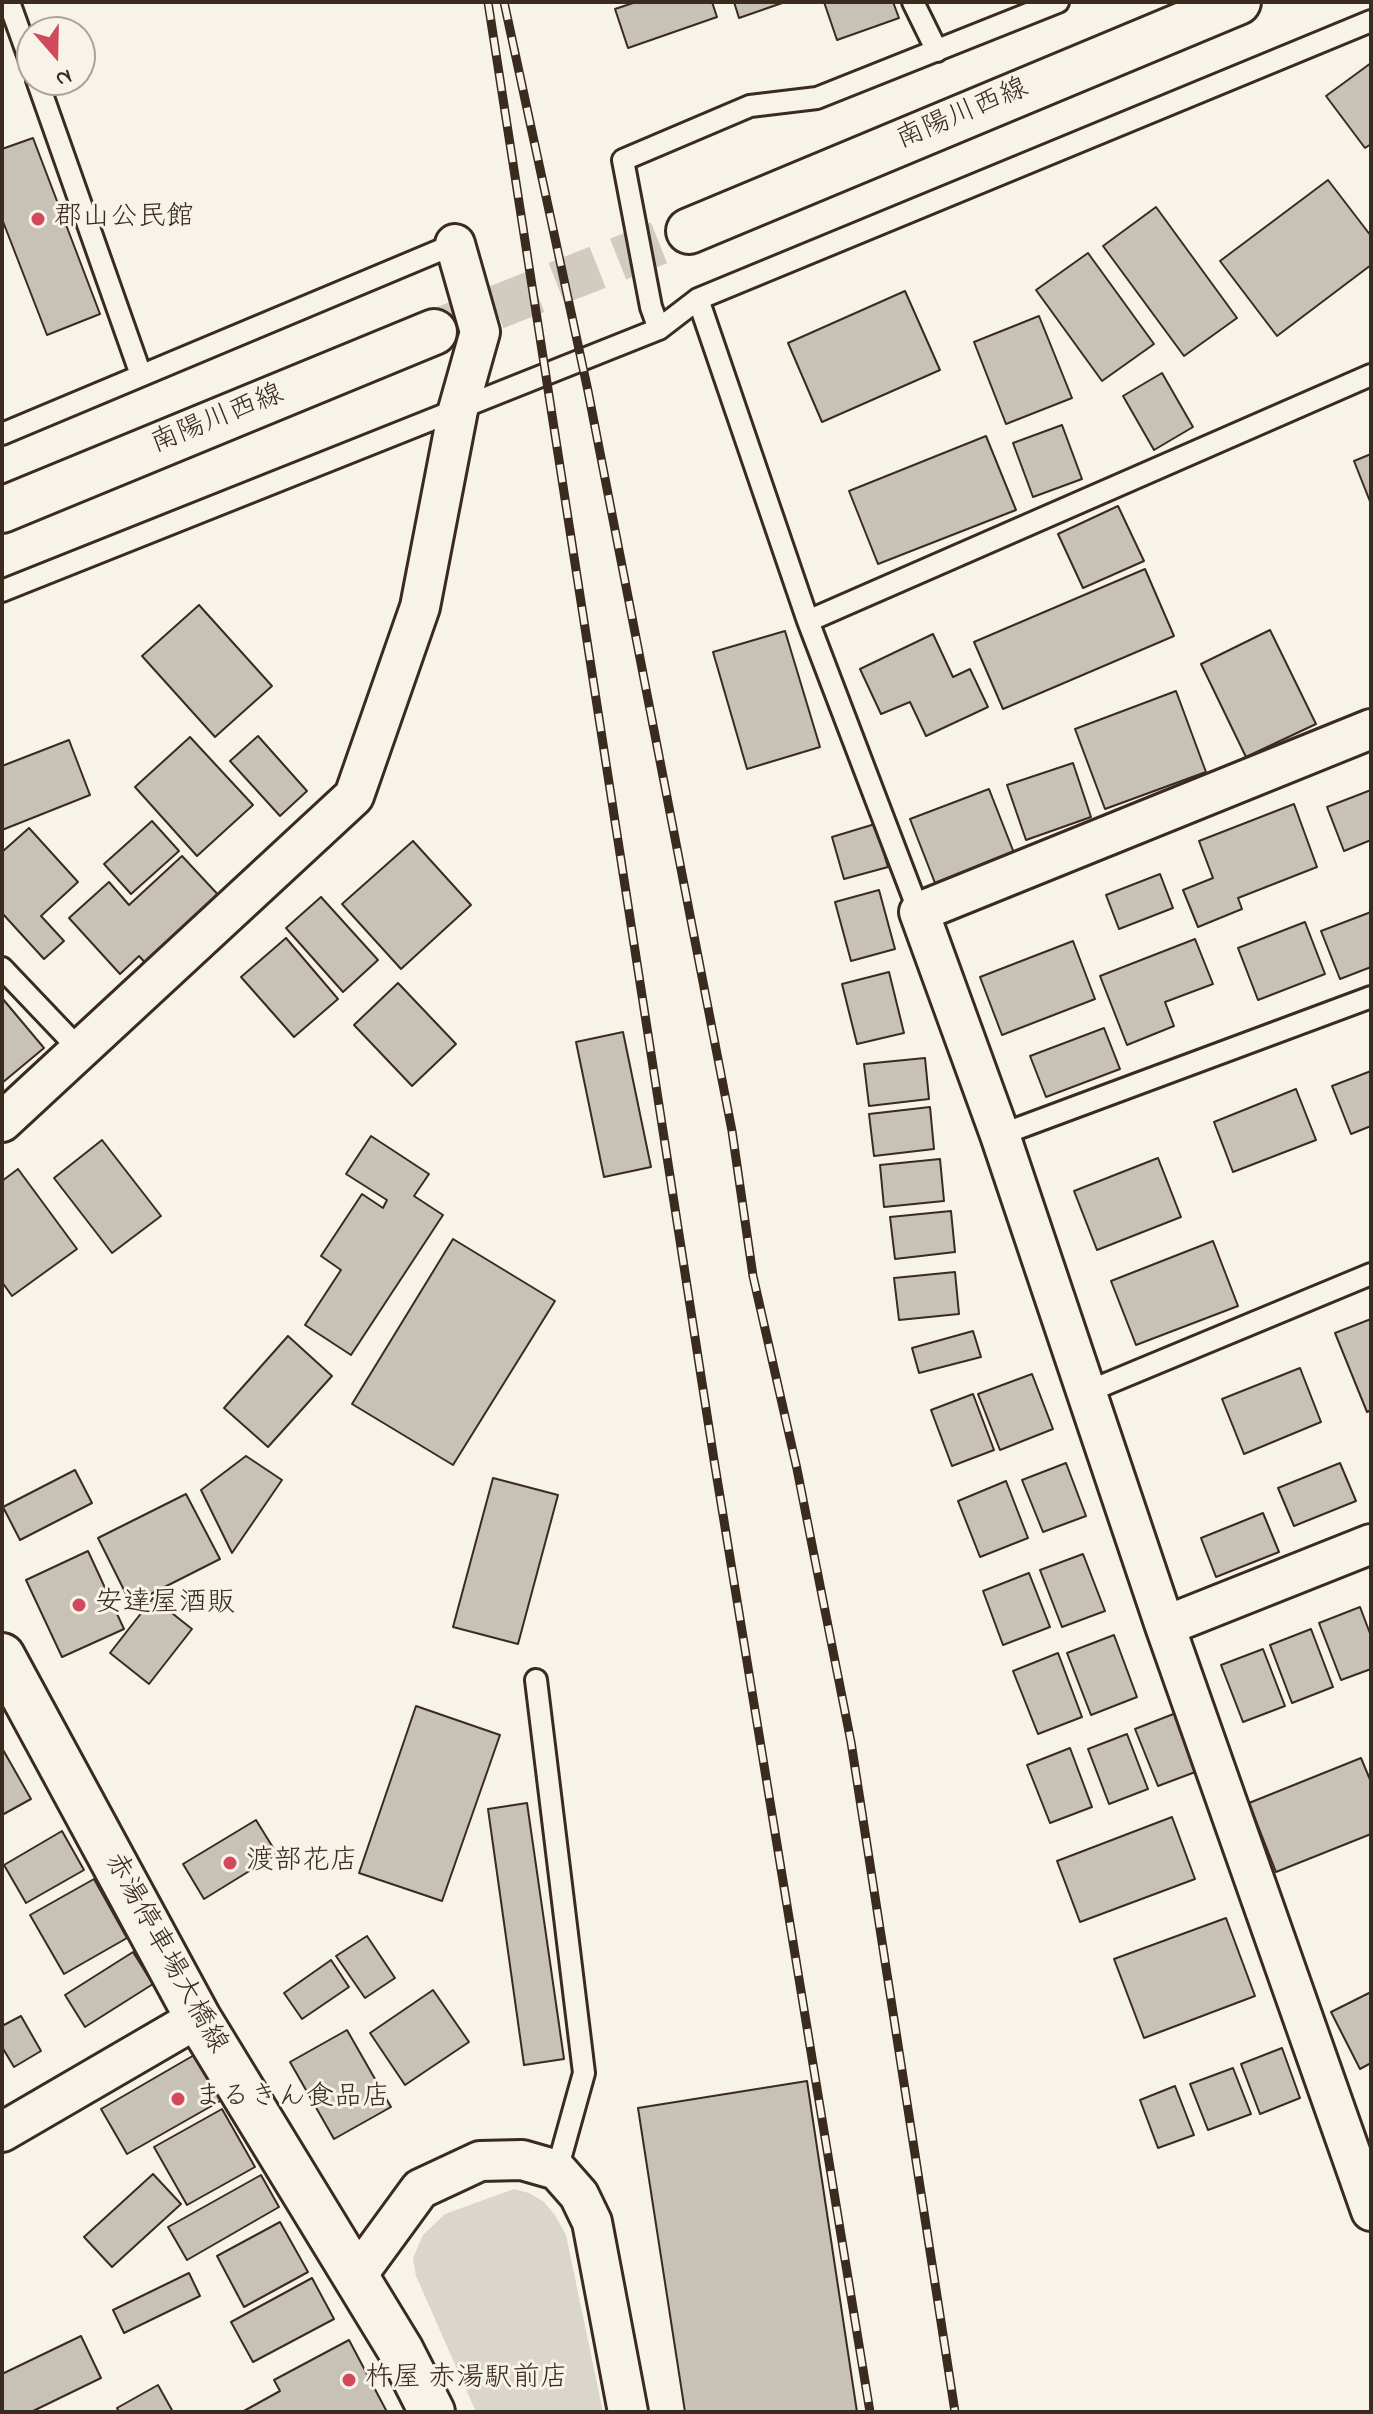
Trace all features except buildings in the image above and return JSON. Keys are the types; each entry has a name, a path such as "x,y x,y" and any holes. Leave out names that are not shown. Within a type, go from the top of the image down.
{"main road":[{"name":"南陽川西線","path":"689,231 1238,2"},
{"name":"南陽川西線","path":"2,510 434,332"},
{"name":"赤湯停車場大橋線","path":"2,1656 198,2018 401,2351 432,2412"}],"street":[{"path":"2,1122 354,796 420,607 458,410 480,332 455,244"},
{"path":"1371,729 919,912 1000,1135 1165,1626 1371,2211"},
{"path":"1165,1626 1371,1544"},
{"path":"2,2132 198,2018"},
{"path":"355,2278 420,2189 480,2161 522,2160 557,2170 579,2195 592,2222 628,2412"}],"lane":[{"path":"9,2 16,21"},
{"path":"913,2 937,51"},
{"path":"659,329 651,307 623,160 750,106 817,98 1058,2"},
{"path":"2,591 659,329 698,299 1371,21"},
{"path":"43,96 141,375"},
{"path":"2,434 455,244"},
{"path":"698,299 808,621 919,912"},
{"path":"808,621 1371,375"},
{"path":"2,968 80,1050"},
{"path":"1000,1135 1371,997"},
{"path":"1087,1392 1371,1274"},
{"path":"536,1680 584,2073 557,2170"}],"shaded area":[{"path":"514,2189 544,2202 566,2235 603,2412 476,2412 416,2276 413,2258 423,2235 445,2214"}],"tunnel":[{"path":"434,332 689,231"}],"railway":[{"path":"488,2 714,1460 870,2412"},
{"path":"504,2 588,391 732,1131 753,1276 797,1469 851,1742 955,2412"}],"place":[{"name":"郡山公民館","path":"38,219"},
{"name":"安達屋酒販","path":"79,1605"},
{"name":"渡部花店","path":"230,1863"},
{"name":"まるきん食品店","path":"178,2099"},
{"name":"杵屋 赤湯駅前店","path":"349,2380"}]}
